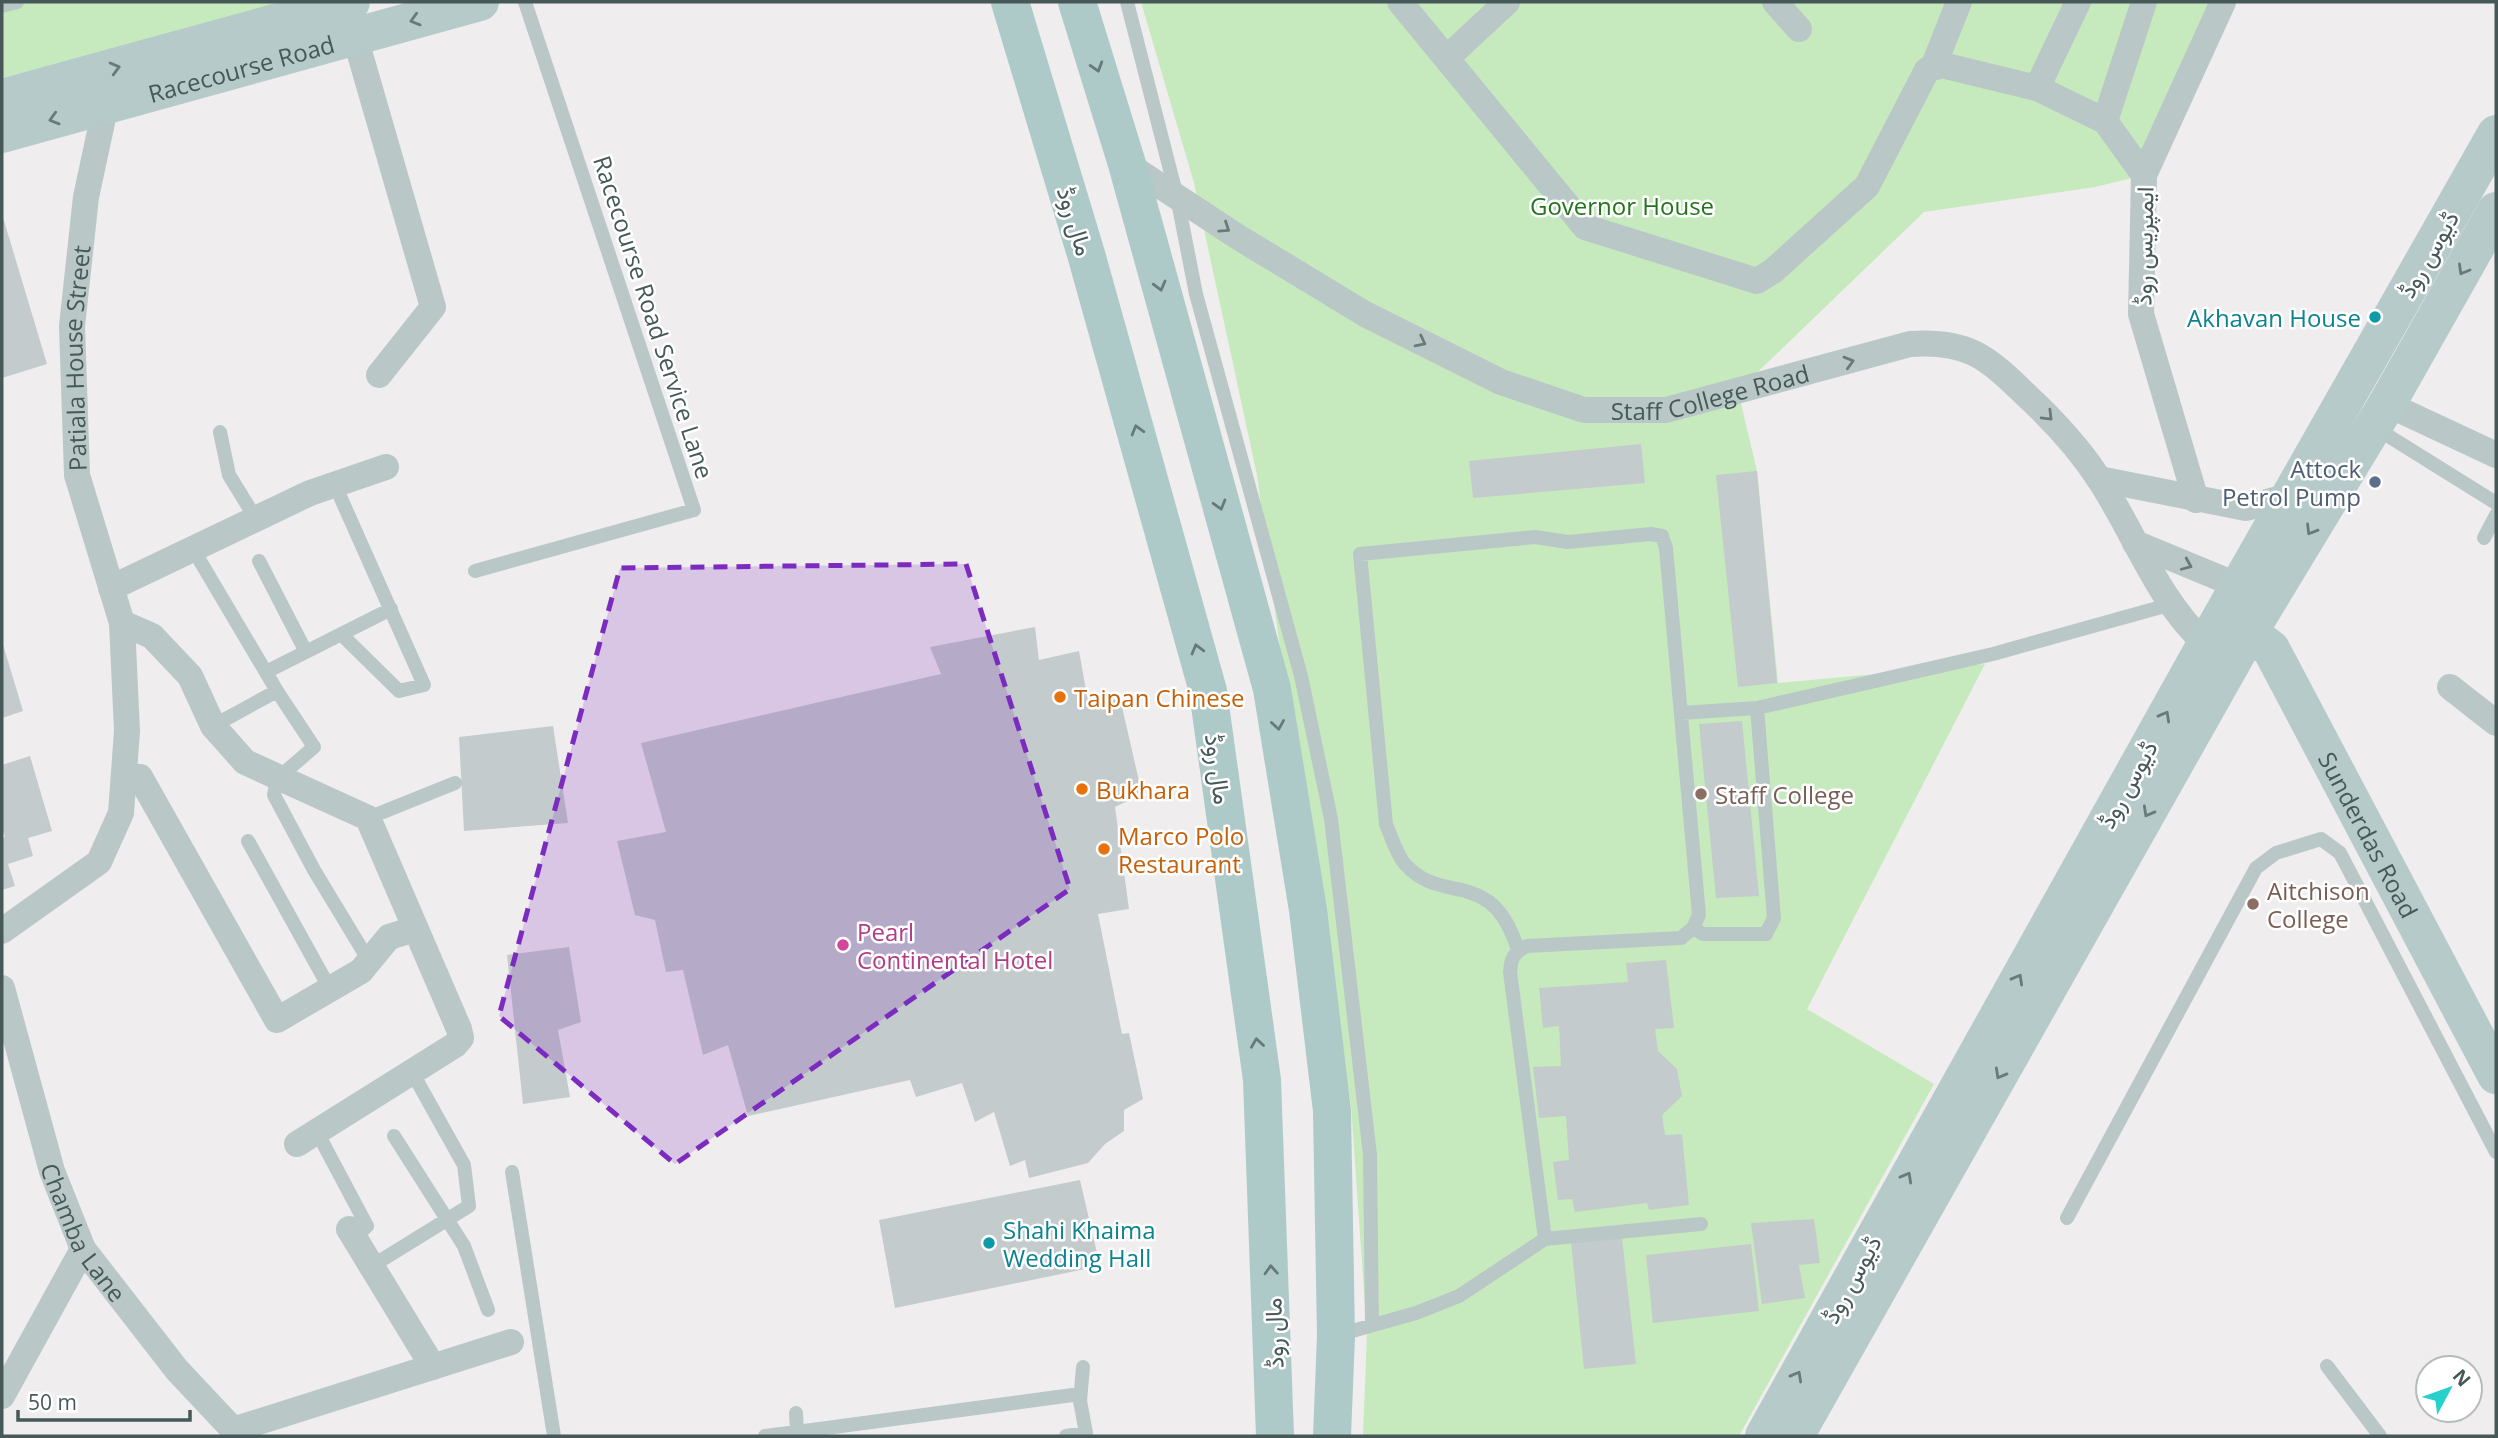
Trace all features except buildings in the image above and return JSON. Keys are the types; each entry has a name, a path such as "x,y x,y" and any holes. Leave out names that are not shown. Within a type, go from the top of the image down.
{"main road":[{"name":"Racecourse Road","path":"2,98 353,20 480,2"},
{"name":"مال روڈ","path":"1010,2 1094,280 1208,691 1262,1080 1275,1436"},
{"path":"1077,2 1127,163 1272,689 1308,910 1354,1331 1332,1436"},
{"name":"Racecourse Road","path":"2,134 106,104 353,20"},
{"name":"ڈیوس روڈ","path":"1795,1436 2229,619 2292,495 2496,134"},
{"name":"ڈیوس روڈ","path":"1765,1436 2229,619 2380,415 2496,211"},
{"name":"Sunderdas Road","path":"2229,619 2271,649 2496,1074"}],"street":[{"path":"1400,2 1448,57 1585,227 1756,281 1773,271 1867,186 1927,70 1934,65 1959,2"},
{"path":"1448,57 1507,2"},
{"path":"1775,2 1798,29"},
{"path":"2037,88 2078,2"},
{"path":"2105,121 2144,2"},
{"name":"ایمپریس روڈ","path":"2196,500 2141,314 2144,175 2223,2"},
{"path":"353,20 433,307 379,375"},
{"path":"1934,65 2037,88 2105,121 2144,175"},
{"name":"Patiala House Street","path":"2,931 99,862 121,813 127,731 122,623 77,475 72,326 86,197 106,104"},
{"name":"Staff College Road","path":"1127,163 1365,314 1501,382 1584,410 1665,410 1910,344 1944,342 1975,352 2001,370 2054,422 2099,479 2187,627 2229,619"},
{"path":"2380,415 2496,455"},
{"path":"111,589 256,519 335,485 386,467"},
{"path":"2099,479 2246,508 2292,495"},
{"path":"2135,543 2229,619"},
{"path":"122,623 152,636 190,676 213,726 245,762 277,779 368,818 461,1038 307,1138"},
{"path":"2450,687 2496,723"},
{"path":"124,776 140,777 274,1018 281,1019 361,971 389,937 415,929"},
{"name":"Chamba Lane","path":"2,988 52,1171 83,1249 177,1370 236,1433"},
{"path":"351,1233 433,1367"},
{"path":"2,1396 83,1249"},
{"path":"236,1433 511,1342"}],"lane":[{"path":"2,6 17,2"},
{"name":"Racecourse Road Service Lane","path":"475,571 694,510 525,2"},
{"path":"1127,2 1177,197 1196,293 1301,676 1331,819 1370,1155 1354,1331 1458,1296 1545,1239 1701,1224"},
{"path":"2380,415 2496,503"},
{"path":"220,432 229,475 256,519"},
{"path":"335,485 424,685 399,691 341,635"},
{"path":"2484,538 2496,515"},
{"path":"1518,950 1510,926 1497,908 1469,890 1424,880 1403,862 1386,824 1360,555 1535,537 1567,542 1651,534 1662,536 1666,548 1699,915 1693,928 1681,938 1527,946 1518,950 1511,960 1510,972 1545,1239"},
{"path":"193,549 277,691 314,747 277,779 274,795 314,870 369,961"},
{"path":"259,561 306,652"},
{"path":"1681,713 1756,708 1993,654 2172,604"},
{"path":"266,672 391,609"},
{"path":"213,726 277,691"},
{"path":"1693,928 1703,934 1766,934 1772,928 1774,918 1756,708"},
{"path":"368,818 455,783"},
{"path":"2067,1218 2256,868 2276,853 2321,839 2340,853 2496,1152"},
{"path":"248,841 330,989"},
{"path":"372,1266 469,1206 464,1165 411,1072"},
{"path":"394,1136 464,1246 488,1310"},
{"path":"307,1138 367,1224 366,1229 351,1233"},
{"path":"512,1172 554,1436"},
{"path":"2327,1366 2380,1436"},
{"path":"1066,1436 1086,1433 1080,1394 1083,1367"},
{"path":"765,1436 1080,1394"},
{"path":"796,1413 797,1432"}],"highlighted area":[{"path":"966,564 1070,889 675,1164 499,1016 620,568"}],"green space":[{"path":"2,2 287,2 2,78"},
{"name":"Staff College","path":"1141,2 2223,2 2144,175 2095,187 1924,212 1738,391 1757,471 1778,683 1985,664 1807,1009 1934,1084 1739,1436 1363,1436 1367,1334 1351,1105 1285,686 1257,475 1194,183"}],"place":[{"name":"Akhavan House","path":"2375,317"},
{"name":"Attock Petrol Pump","path":"2375,482"},
{"name":"Taipan Chinese","path":"1060,697"},
{"name":"Bukhara","path":"1082,789"},
{"name":"Staff College","path":"1701,794"},
{"name":"Marco Polo Restaurant","path":"1104,849"},
{"name":"Aitchison College","path":"2253,904"},
{"name":"Pearl Continental Hotel","path":"843,945"},
{"name":"Shahi Khaima Wedding Hall","path":"989,1243"}],"park label":[{"name":"Governor House","path":"1622,205"}]}
